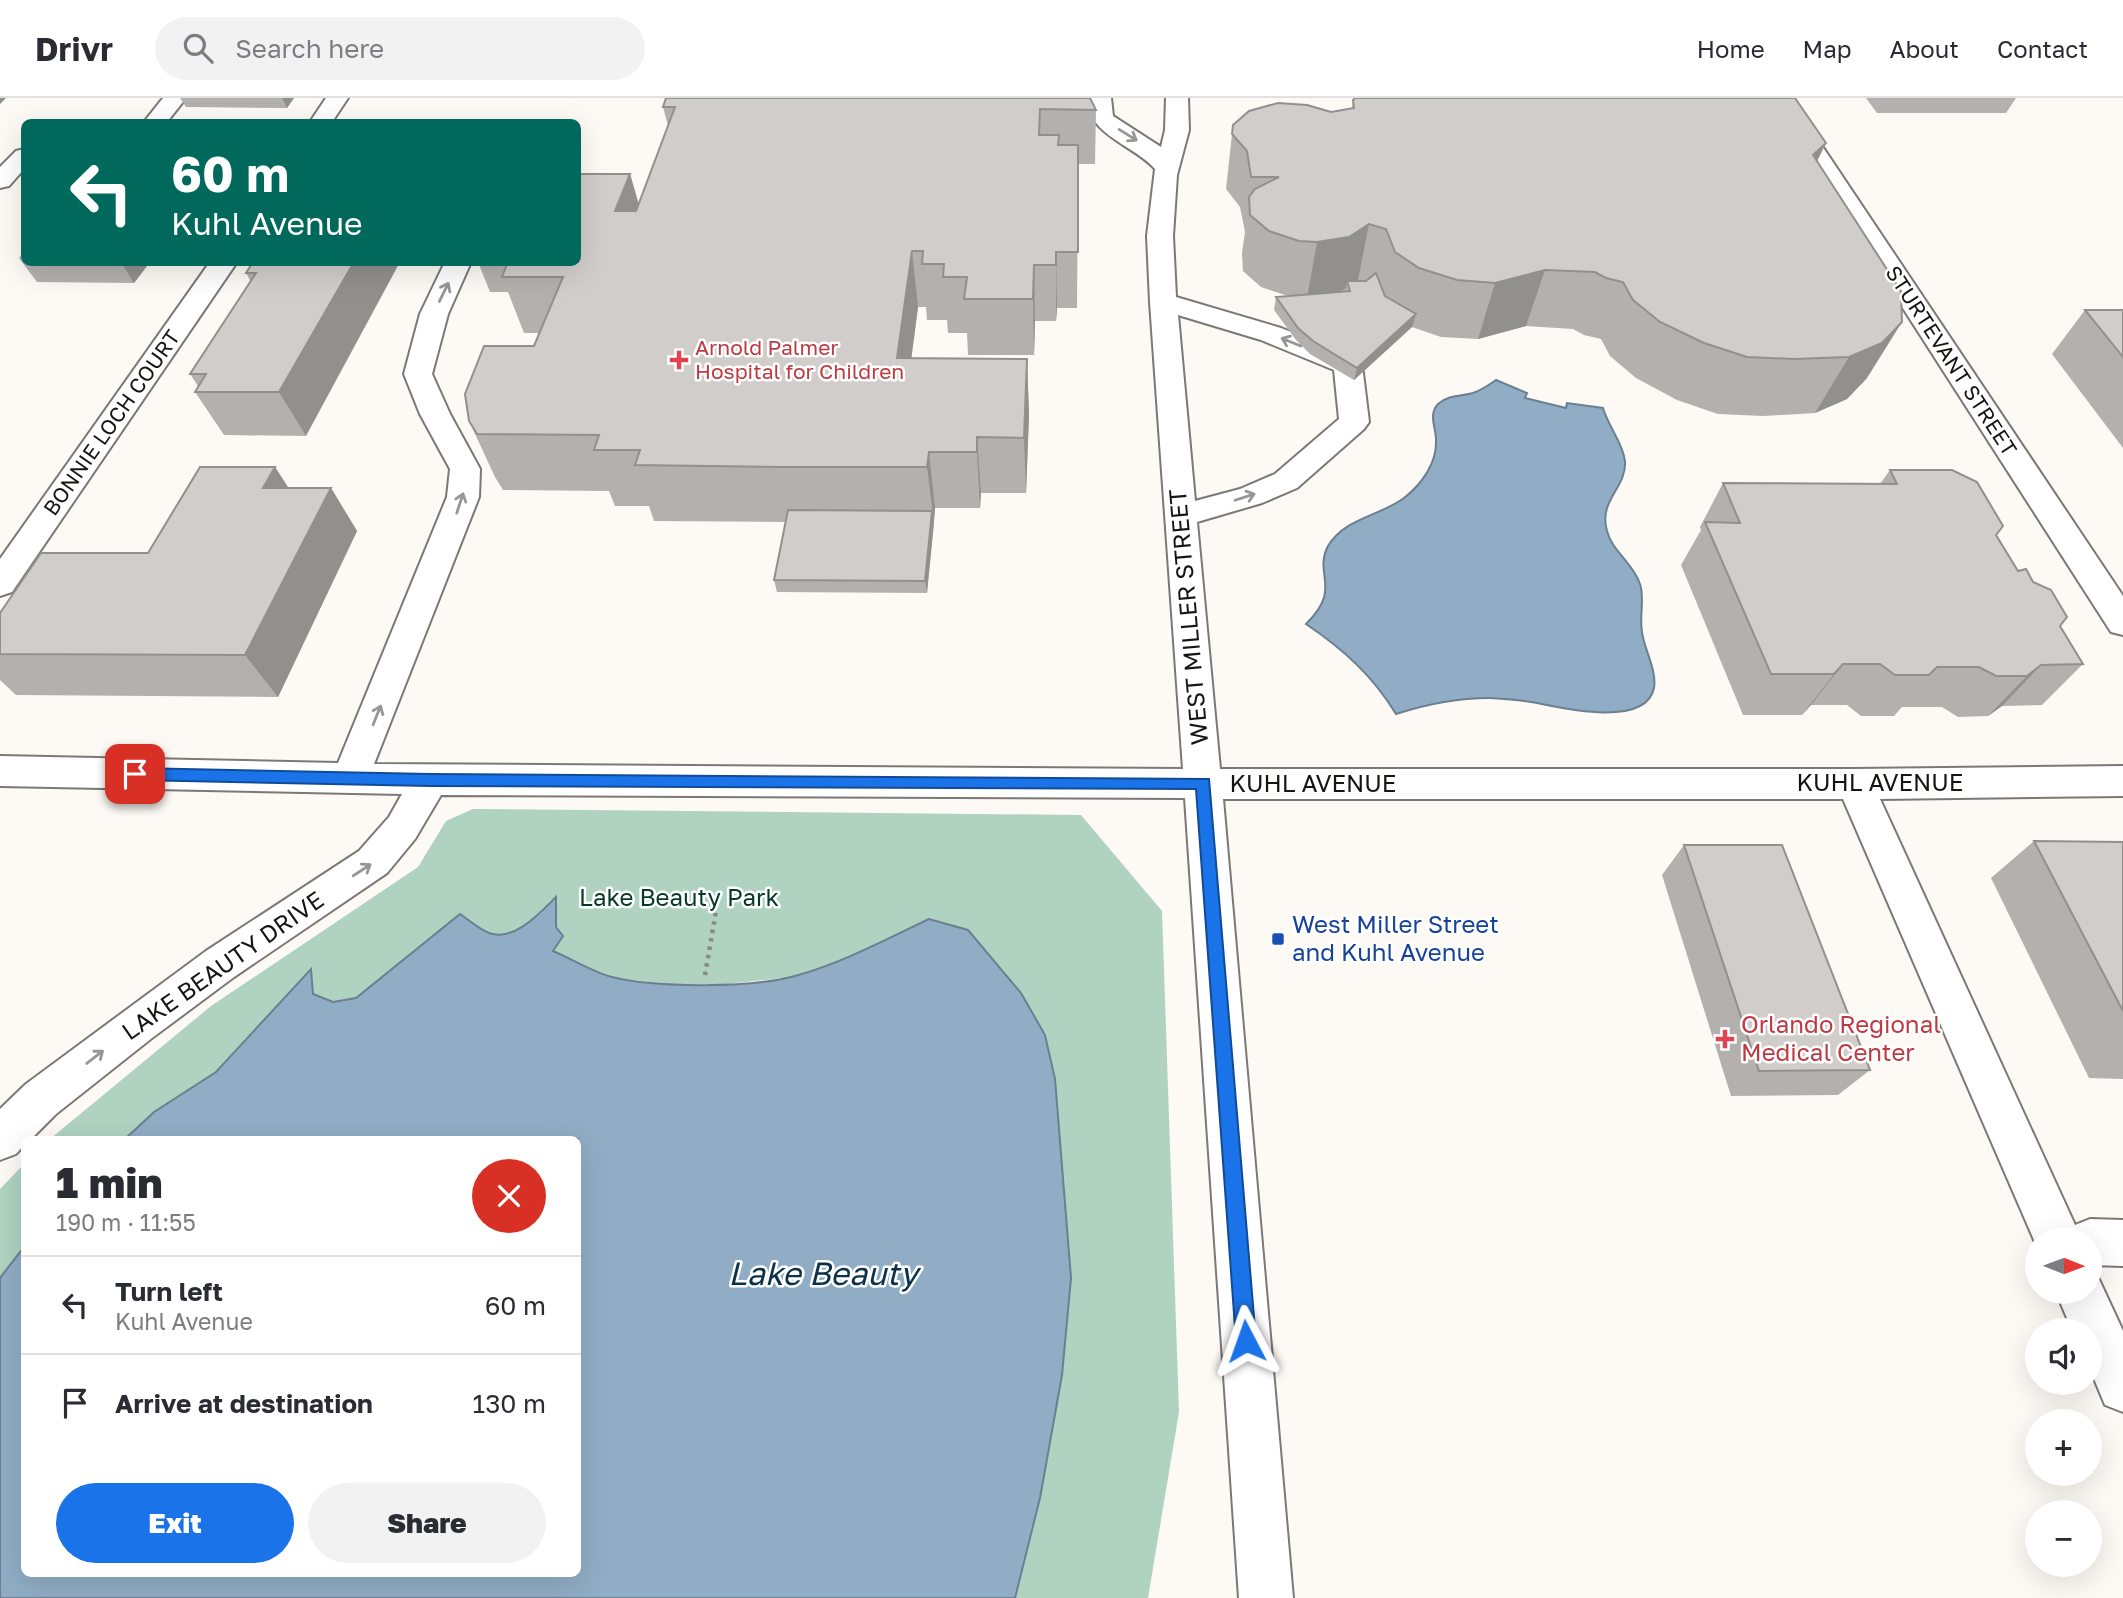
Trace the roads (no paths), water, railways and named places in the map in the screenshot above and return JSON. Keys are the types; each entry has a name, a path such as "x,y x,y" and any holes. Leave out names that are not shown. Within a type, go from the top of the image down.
{"street":[{"path":"158,119 175,98"},
{"path":"323,119 337,98"},
{"path":"1100,98 1099,108 1103,120 1153,152 1167,168"},
{"name":"WEST MILLER STREET","path":"1177,98 1177,130 1167,168 1160,236 1163,302 1266,1598"},
{"name":"STURTEVANT STREET","path":"1779,98 2123,623"},
{"path":"0,147 21,147"},
{"path":"0,181 21,159"},
{"name":"BONNIE LOCH COURT","path":"0,584 221,266"},
{"path":"350,778 463,497 465,468 435,414 418,374 433,314 456,266"},
{"path":"1163,302 1271,334 1348,365 1354,422 1286,481 1251,496 1180,516"},
{"name":"KUHL AVENUE","path":"0,771 430,780 1855,784 2123,781"},
{"name":"LAKE BEAUTY DRIVE","path":"0,1139 41,1099 137,1024 220,964 373,862 402,828 430,780"},
{"path":"1855,784 2052,1227"},
{"path":"2102,1242 2123,1243"},
{"path":"2085,1304 2123,1387"}],"water":[{"path":"1496,380 1527,393 1525,398 1566,408 1567,403 1603,408 1621,448 1625,461 1622,479 1609,502 1605,520 1610,538 1637,577 1642,596 1642,632 1652,667 1654,688 1648,700 1636,708 1620,712 1582,711 1519,700 1477,698 1442,702 1396,714 1356,664 1306,624 1323,601 1324,556 1335,537 1353,523 1404,498 1427,472 1436,449 1433,412 1438,404 1450,397 1476,392"},
{"name":"Lake Beauty","path":"556,897 556,927 563,936 553,951 612,977 678,985 754,983 795,976 830,965 929,919 968,930 1021,993 1045,1035 1055,1079 1071,1278 1062,1375 1040,1498 1015,1598 0,1598 0,1278 21,1251 21,1577 581,1577 581,1136 128,1136 154,1112 216,1072 311,969 313,994 333,1002 356,998 460,914 478,927 498,935 517,930"}],"place":[{"name":"Arnold Palmer Hospital for Children","path":"679,360"},
{"name":"West Miller Street and Kuhl Avenue","path":"1278,939"},
{"name":"Orlando Regional Medical Center","path":"1725,1039"}],"park label":[{"name":"Lake Beauty Park","path":"679,898"}]}
